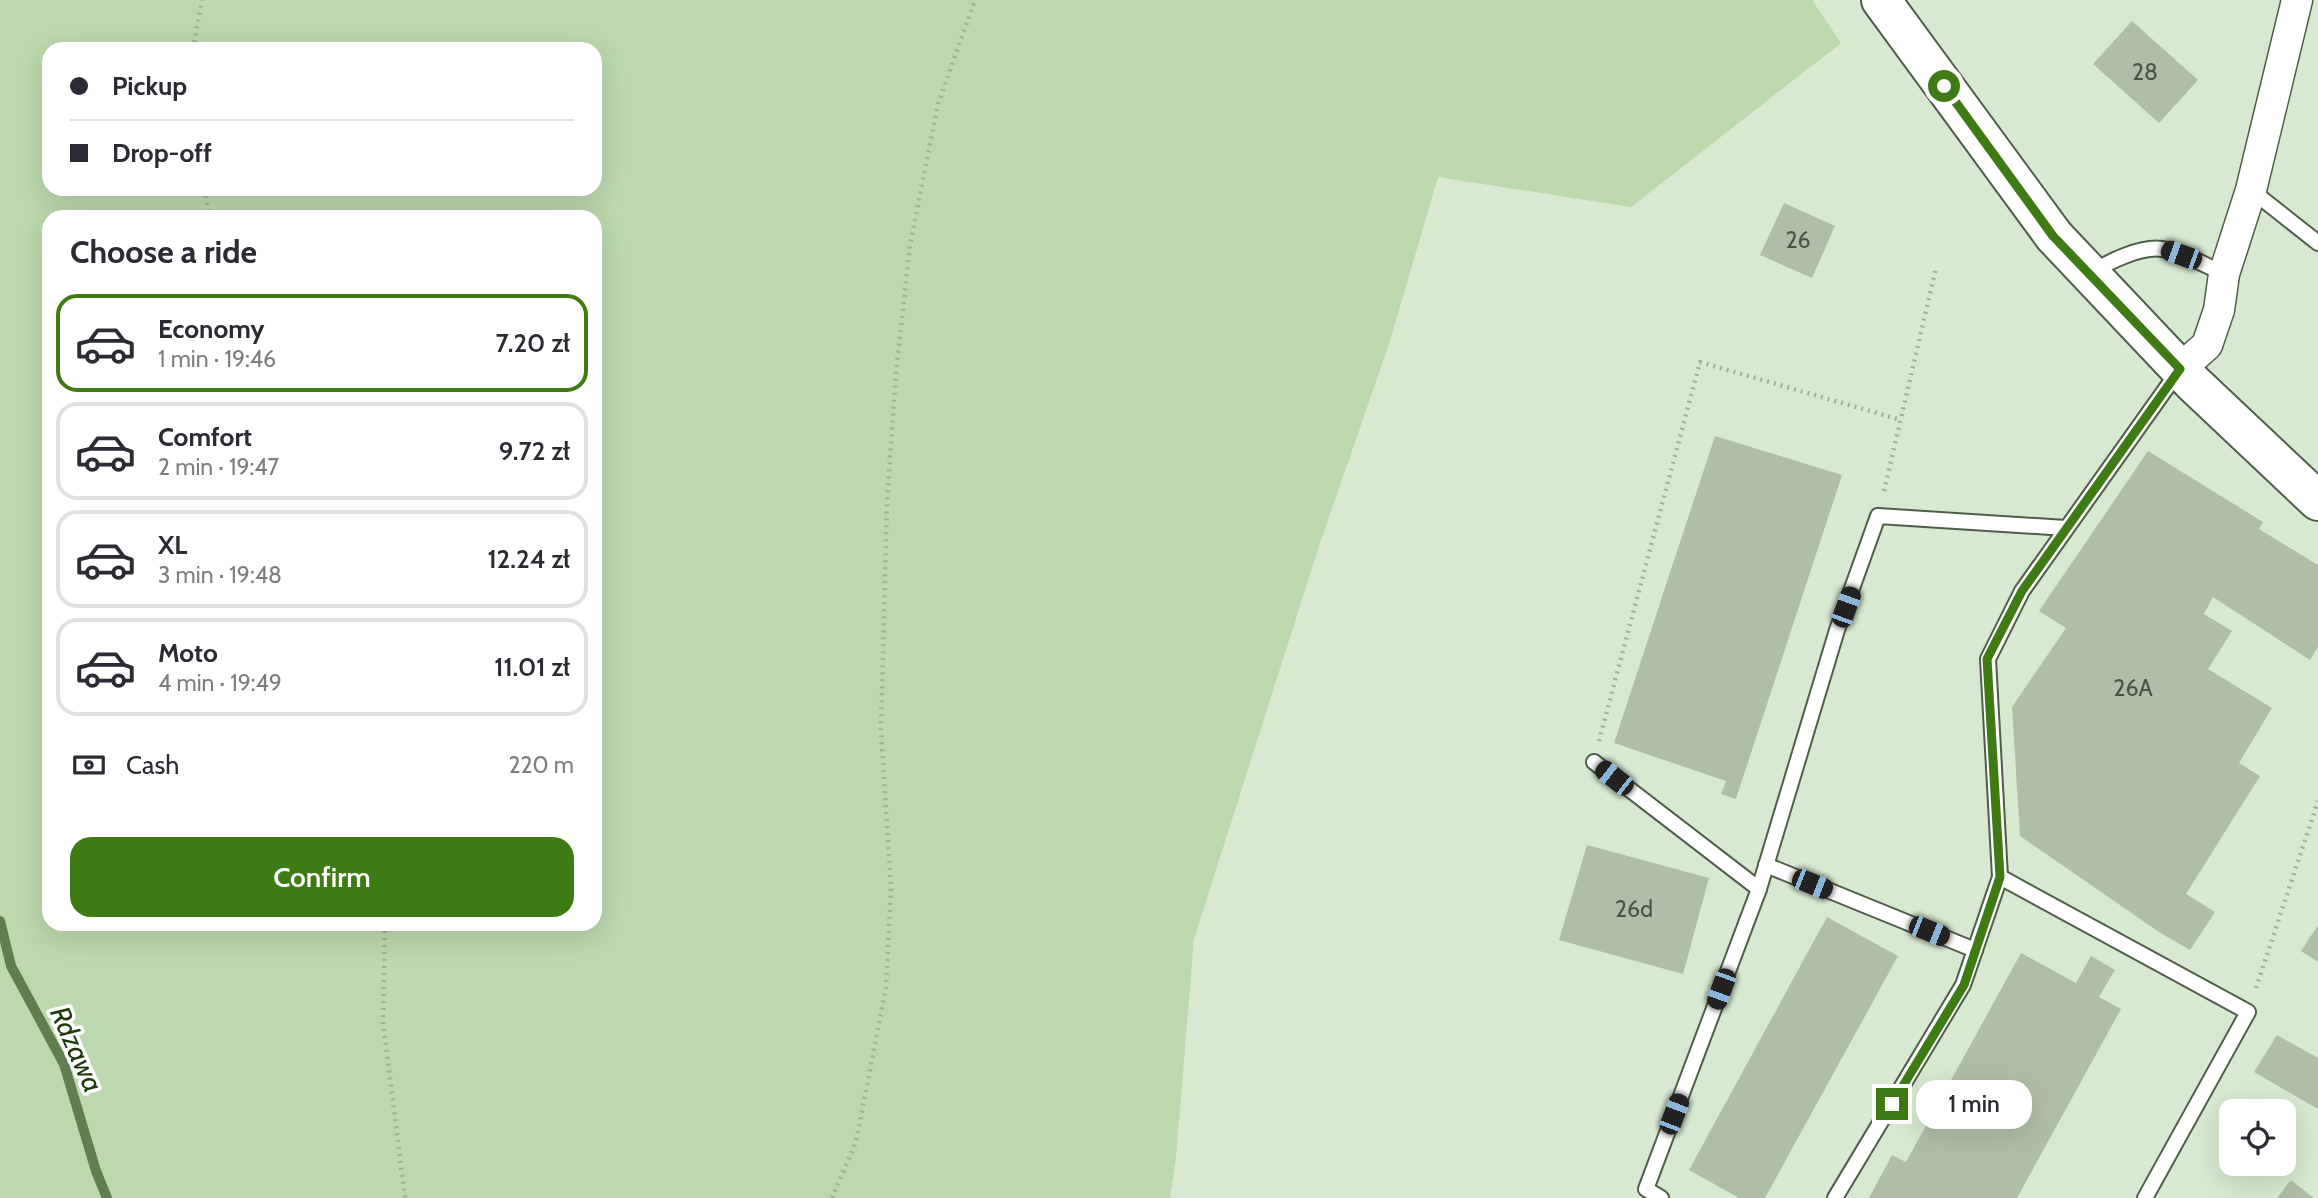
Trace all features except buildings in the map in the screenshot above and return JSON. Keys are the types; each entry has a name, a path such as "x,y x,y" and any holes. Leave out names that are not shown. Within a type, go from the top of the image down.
{"main road":[{"path":"1881,0 2053,236 2180,369 2318,501"}],"street":[{"path":"2180,369 2207,345 2218,310 2224,274 2251,190 2297,0"}],"lane":[{"path":"2251,190 2318,243"},
{"path":"2089,275 2109,261 2161,248 2224,274"},
{"path":"1835,1198 1964,985 2000,877 1987,659 2022,591 2180,369"},
{"path":"1661,1198 1646,1189 1759,889 1837,630 1878,516 2066,528"},
{"path":"1594,762 1759,889"},
{"path":"1766,865 1975,950"},
{"path":"2000,877 2248,1012 2145,1198"}],"path":[{"path":"194,42 202,0"},
{"path":"832,1198 856,1142 886,987 891,888 881,730 887,529 896,373 909,258 938,104 975,0"},
{"path":"1878,516 1936,268"},
{"path":"1594,762 1700,362 1901,420"},
{"path":"2248,1012 2318,801"},
{"path":"385,931 383,1022 405,1198"}],"green space":[{"path":"0,0 1812,0 1841,43 1631,207 1438,177 1390,341 1319,546 1194,939 1176,1157 1170,1198 0,1198"}],"waterway":[{"name":"Rdzawa","path":"0,921 11,966 64,1064 96,1171 107,1198"}],"route":[{"path":"1892,1104 1964,985 2000,877 1987,659 2022,591 2180,369 2053,236 1944,86"}]}
